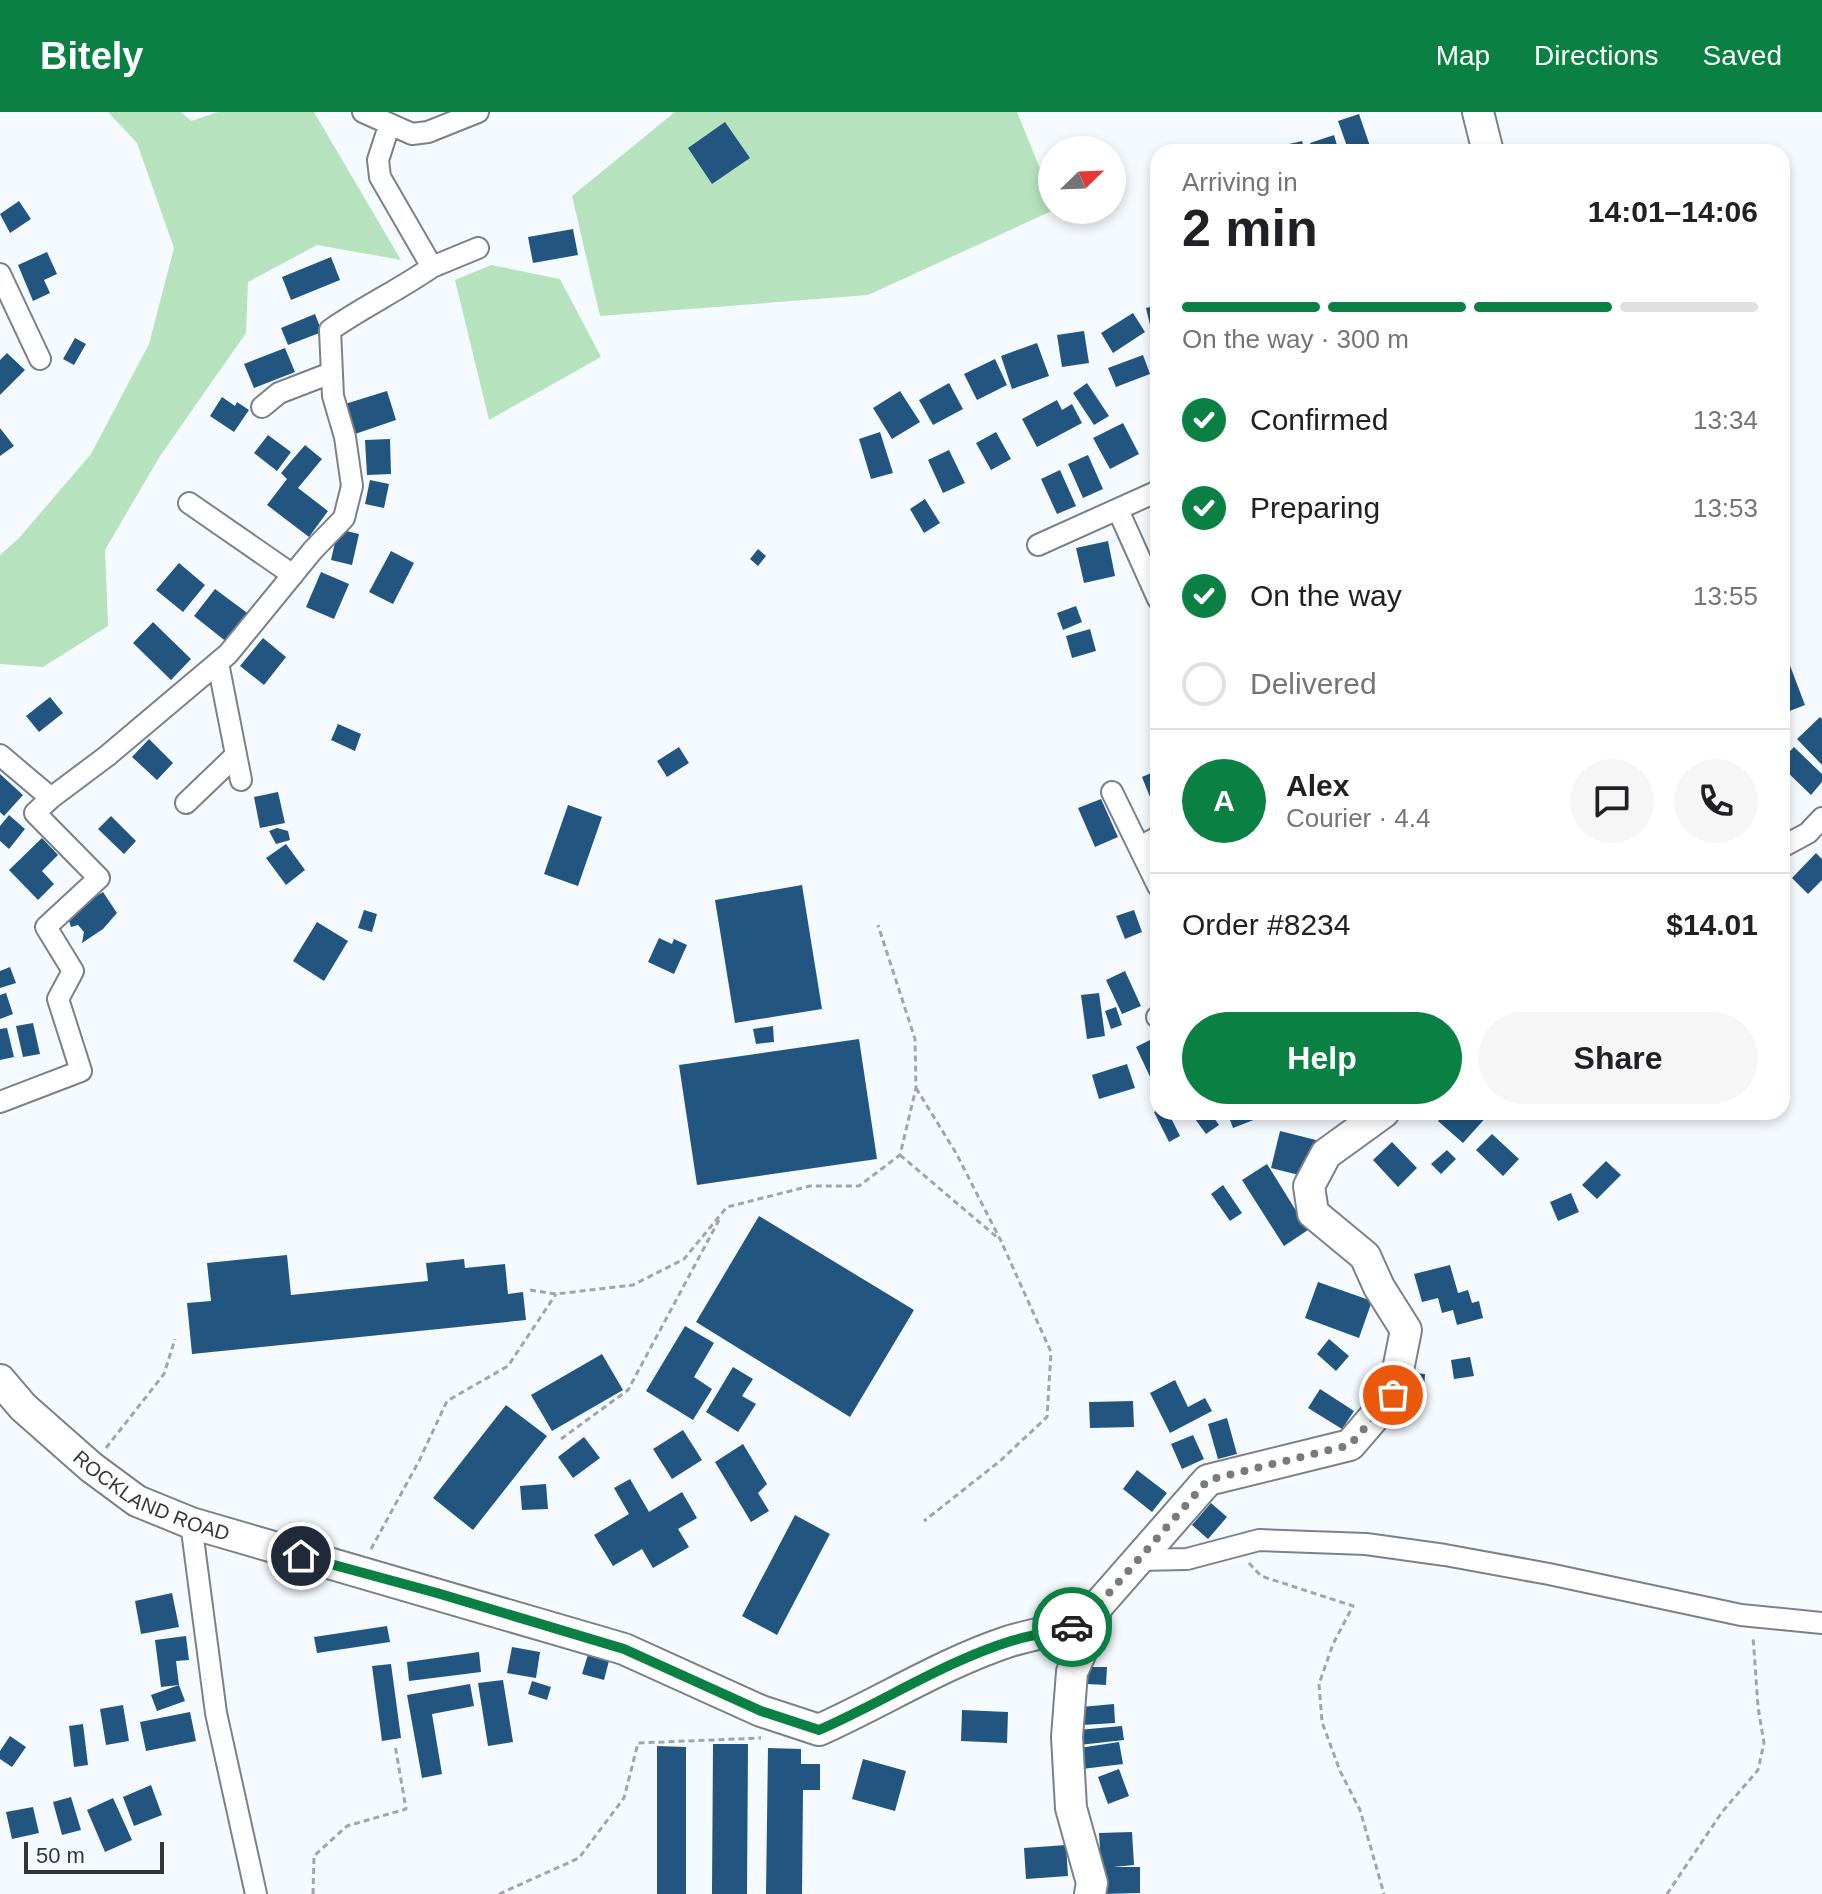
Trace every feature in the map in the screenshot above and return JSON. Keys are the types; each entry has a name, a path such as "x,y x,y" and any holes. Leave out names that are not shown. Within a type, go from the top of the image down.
{"street":[{"path":"363,112 412,134 428,132 478,112"},
{"path":"1478,112 1486,144"},
{"path":"389,126 378,160 380,177 432,267"},
{"path":"0,1102 81,1071 58,999 73,971 46,927 99,878 35,813 228,654 344,518 352,486 345,437 333,396 330,330 357,311 395,293 432,267 478,248"},
{"path":"0,274 40,359"},
{"path":"262,407 279,393 331,373"},
{"path":"1038,545 1150,495"},
{"path":"189,503 293,575"},
{"path":"1118,510 1150,581"},
{"path":"218,663 241,780"},
{"path":"0,755 51,798"},
{"path":"186,803 236,755"},
{"path":"1112,792 1150,870"},
{"path":"1790,843 1808,833 1822,818"},
{"path":"1139,847 1150,841"},
{"path":"1090,1894 1092,1883 1071,1808 1067,1737 1072,1672 1095,1621 1095,1609 1208,1480 1350,1445 1393,1395 1406,1330 1379,1287 1365,1256 1313,1213 1309,1186 1326,1154 1373,1120"},
{"name":"ROCKLAND ROAD","path":"0,1380 23,1407 91,1467 137,1501 191,1523 624,1649 761,1711 819,1730 943,1668 1010,1641 1095,1621"},
{"path":"191,1523 216,1713 256,1894"},
{"path":"1137,1560 1187,1559 1259,1540 1366,1544 1549,1574 1751,1616 1822,1623"}],"path":[{"path":"530,1290 556,1294 633,1285 684,1259 727,1207 810,1186 859,1186 900,1155 916,1088 915,1039 878,925"},
{"path":"916,1088 956,1153 1001,1241 1051,1352 1047,1417 1000,1461 924,1521"},
{"path":"900,1155 1001,1241"},
{"path":"561,1439 628,1390 722,1213"},
{"path":"357,1573 419,1461 447,1401 508,1366 556,1294"},
{"path":"91,1467 164,1374 175,1339"},
{"path":"1234,1547 1261,1576 1353,1606 1333,1644 1319,1684 1322,1722 1340,1771 1360,1810 1384,1894"},
{"path":"1667,1894 1722,1812 1758,1770 1764,1743 1751,1616"},
{"path":"499,1894 579,1858 624,1798 638,1743 764,1738"},
{"path":"313,1894 314,1856 347,1826 406,1809 395,1745"}],"green space":[{"path":"108,112 181,112 191,121 218,112 314,112 401,260 317,245 248,282 246,333 160,456 105,550 108,626 43,667 0,664 0,555 19,538 91,454 149,344 174,248 137,143"},
{"path":"675,112 1017,112 1038,164 1038,217 868,295 600,316 572,196"},
{"path":"491,265 560,279 601,357 489,420 455,280"}],"building":[{"path":"1359,114 1369,144 1346,144 1338,121"},
{"path":"725,122 750,158 712,184 688,148"},
{"path":"1334,135 1337,144 1310,144"},
{"path":"19,201 31,219 10,233 0,214"},
{"path":"573,229 578,255 533,263 528,237"},
{"path":"47,252 57,274 44,280 50,293 33,301 18,265"},
{"path":"331,257 340,280 291,300 282,277"},
{"path":"1133,313 1145,332 1113,353 1101,333"},
{"path":"315,314 322,332 288,345 281,328"},
{"path":"1084,331 1089,363 1062,367 1057,335"},
{"path":"75,338 86,344 74,365 63,359"},
{"path":"1037,343 1049,376 1012,389 1001,356"},
{"path":"285,348 295,372 254,388 244,364"},
{"path":"7,353 25,370 0,395 0,360"},
{"path":"1143,355 1150,374 1116,387 1108,368"},
{"path":"995,359 1007,385 977,400 964,374"},
{"path":"949,383 963,409 933,425 919,400"},
{"path":"1087,383 1109,416 1094,425 1073,393"},
{"path":"387,391 396,420 355,434 345,404"},
{"path":"900,391 920,422 892,439 873,408"},
{"path":"222,397 235,406 237,402 249,410 234,432 210,416"},
{"path":"1057,400 1062,410 1072,404 1082,423 1037,447 1022,419"},
{"path":"1123,423 1139,454 1110,469 1093,438"},
{"path":"0,428 14,446 0,456"},
{"path":"880,432 893,473 871,479 859,439"},
{"path":"996,432 1011,459 991,470 976,443"},
{"path":"268,435 291,452 277,471 254,453"},
{"path":"390,439 391,474 367,475 365,440"},
{"path":"305,445 322,459 298,488 328,511 309,537 267,505 287,479 281,473"},
{"path":"949,450 965,483 943,493 928,460"},
{"path":"1088,455 1103,489 1083,498 1068,464"},
{"path":"1060,470 1076,506 1057,514 1041,479"},
{"path":"370,480 389,484 384,508 365,504"},
{"path":"925,499 940,523 924,533 910,509"},
{"path":"338,529 359,534 352,565 331,560"},
{"path":"1108,541 1115,576 1084,583 1076,548"},
{"path":"758,549 766,556 758,566 750,559"},
{"path":"391,551 414,563 393,604 369,592"},
{"path":"179,563 205,585 183,612 156,590"},
{"path":"321,572 349,584 334,619 306,607"},
{"path":"215,589 250,615 228,643 194,616"},
{"path":"1076,606 1082,622 1063,630 1057,613"},
{"path":"153,622 191,659 171,680 133,643"},
{"path":"1090,629 1096,651 1072,658 1066,636"},
{"path":"263,638 286,657 264,685 240,666"},
{"path":"1790,666 1805,705 1790,711"},
{"path":"50,697 63,713 39,732 26,716"},
{"path":"1820,717 1822,719 1822,765 1797,739"},
{"path":"338,724 361,734 355,751 331,740"},
{"path":"149,739 173,763 157,780 132,757"},
{"path":"679,747 689,763 667,777 657,761"},
{"path":"1794,747 1822,774 1822,782 1811,795 1790,775 1790,751"},
{"path":"0,774 23,795 4,816 0,812"},
{"path":"1150,774 1150,797 1142,777"},
{"path":"278,792 285,823 260,828 254,797"},
{"path":"1101,799 1118,837 1095,847 1078,808"},
{"path":"568,805 602,817 578,886 544,874"},
{"path":"9,815 25,829 9,849 0,841 0,826"},
{"path":"111,816 136,841 124,854 98,829"},
{"path":"277,828 288,831 290,840 276,844 269,831"},
{"path":"42,838 58,855 42,871 54,884 38,900 9,870"},
{"path":"286,844 305,870 286,885 266,858"},
{"path":"1816,853 1822,859 1822,880 1808,894 1792,878"},
{"path":"802,885 822,1009 735,1023 715,900"},
{"path":"103,892 117,913 103,929 82,943 84,932 78,925 71,927 67,915"},
{"path":"364,910 377,914 372,932 358,928"},
{"path":"1134,910 1142,932 1125,939 1116,916"},
{"path":"317,922 348,941 324,981 293,961"},
{"path":"659,938 672,944 674,939 687,945 674,974 648,962"},
{"path":"10,967 16,983 0,988 0,971"},
{"path":"1125,971 1141,1006 1122,1014 1106,980"},
{"path":"6,993 13,1014 0,1019 0,995"},
{"path":"1099,993 1105,1036 1087,1039 1081,995"},
{"path":"1116,1007 1122,1025 1111,1029 1105,1011"},
{"path":"33,1023 40,1054 23,1057 16,1026"},
{"path":"773,1026 774,1042 756,1044 753,1029"},
{"path":"7,1028 14,1057 0,1060 0,1029"},
{"path":"859,1039 877,1159 697,1185 679,1065"},
{"path":"1150,1040 1150,1077 1136,1047"},
{"path":"1127,1064 1135,1088 1099,1099 1092,1075"},
{"path":"1158,1120 1172,1120 1180,1136 1169,1142"},
{"path":"1196,1120 1216,1120 1219,1125 1206,1134"},
{"path":"1230,1120 1253,1120 1233,1128"},
{"path":"1439,1120 1484,1120 1463,1143"},
{"path":"1280,1131 1316,1140 1307,1177 1271,1168"},
{"path":"1492,1134 1519,1159 1503,1176 1476,1150"},
{"path":"1392,1142 1417,1168 1398,1187 1373,1160"},
{"path":"1447,1150 1456,1159 1441,1174 1431,1164"},
{"path":"1606,1161 1621,1175 1597,1199 1582,1185"},
{"path":"1267,1164 1308,1230 1284,1246 1242,1180"},
{"path":"1223,1185 1242,1213 1230,1221 1211,1194"},
{"path":"1571,1193 1579,1212 1558,1221 1550,1202"},
{"path":"759,1216 914,1310 850,1417 696,1322"},
{"path":"287,1255 291,1295 428,1281 426,1263 464,1259 465,1268 505,1264 508,1294 523,1292 526,1320 192,1354 187,1303 211,1301 207,1263"},
{"path":"1450,1265 1458,1293 1468,1290 1472,1303 1479,1301 1483,1318 1457,1325 1453,1310 1442,1313 1438,1298 1422,1302 1414,1274"},
{"path":"1318,1282 1372,1301 1359,1338 1305,1318"},
{"path":"685,1326 714,1343 694,1377 712,1389 693,1420 646,1391"},
{"path":"1329,1339 1349,1356 1336,1371 1317,1354"},
{"path":"602,1354 623,1390 552,1431 531,1395"},
{"path":"1470,1357 1474,1376 1454,1379 1451,1360"},
{"path":"733,1367 753,1379 742,1396 756,1404 738,1432 706,1412"},
{"path":"1400,1372 1425,1374 1423,1407 1398,1405"},
{"path":"1175,1380 1188,1407 1205,1398 1212,1411 1170,1433 1150,1393"},
{"path":"1320,1389 1354,1411 1342,1429 1308,1408"},
{"path":"1133,1401 1134,1427 1090,1428 1089,1402"},
{"path":"506,1405 547,1436 473,1530 433,1498"},
{"path":"1227,1418 1237,1454 1218,1459 1208,1424"},
{"path":"683,1430 702,1460 672,1479 653,1449"},
{"path":"1193,1435 1204,1459 1182,1469 1171,1444"},
{"path":"584,1437 600,1458 573,1478 558,1457"},
{"path":"743,1444 767,1484 758,1493 769,1511 751,1522 715,1462"},
{"path":"1137,1470 1167,1493 1152,1512 1123,1489"},
{"path":"630,1479 649,1512 682,1492 697,1518 678,1529 689,1547 653,1568 642,1549 613,1566 594,1535 629,1514 614,1488"},
{"path":"546,1484 548,1509 522,1510 520,1486"},
{"path":"1211,1503 1227,1517 1208,1539 1192,1525"},
{"path":"795,1515 830,1534 777,1635 742,1616"},
{"path":"172,1593 179,1627 141,1634 135,1601"},
{"path":"387,1626 390,1642 317,1653 314,1637"},
{"path":"186,1636 189,1660 176,1661 179,1685 161,1687 155,1640"},
{"path":"512,1647 540,1652 536,1678 507,1673"},
{"path":"589,1651 610,1657 604,1680 582,1674"},
{"path":"479,1652 481,1672 409,1681 407,1662"},
{"path":"391,1664 401,1738 382,1741 372,1666"},
{"path":"1088,1667 1107,1667 1106,1685 1087,1684"},
{"path":"503,1680 513,1742 488,1746 478,1683"},
{"path":"532,1681 551,1687 547,1700 528,1694"},
{"path":"470,1684 474,1706 432,1714 442,1774 422,1778 407,1695"},
{"path":"179,1685 185,1701 157,1711 151,1695"},
{"path":"1114,1704 1115,1723 1082,1725 1081,1707"},
{"path":"123,1705 129,1741 106,1745 100,1709"},
{"path":"962,1710 1008,1712 1007,1743 961,1741"},
{"path":"190,1712 196,1741 146,1751 140,1722"},
{"path":"83,1724 88,1765 74,1767 69,1726"},
{"path":"1122,1726 1124,1740 1079,1745 1078,1730"},
{"path":"10,1736 26,1747 12,1767 0,1759 0,1751"},
{"path":"1119,1742 1123,1764 1082,1769 1079,1748"},
{"path":"713,1744 748,1744 747,1894 712,1894"},
{"path":"657,1746 686,1747 686,1894 657,1894"},
{"path":"768,1748 801,1749 801,1764 820,1764 820,1790 803,1790 802,1894 766,1894"},
{"path":"863,1759 906,1771 895,1811 852,1799"},
{"path":"1119,1769 1129,1796 1108,1804 1098,1777"},
{"path":"151,1785 162,1815 134,1826 123,1797"},
{"path":"71,1797 81,1830 62,1835 53,1802"},
{"path":"113,1798 132,1840 105,1852 87,1810"},
{"path":"33,1807 39,1833 12,1839 6,1812"},
{"path":"1132,1832 1134,1865 1113,1867 1140,1867 1140,1893 1101,1894 1093,1850 1100,1850 1099,1833"},
{"path":"1066,1845 1068,1876 1026,1879 1024,1848"}],"way so far":[{"path":"1072,1627 1095,1621 1095,1609 1208,1480 1350,1445 1393,1395"}],"route":[{"path":"301,1556 624,1649 761,1711 819,1730 943,1668 1010,1641 1072,1627"}]}
